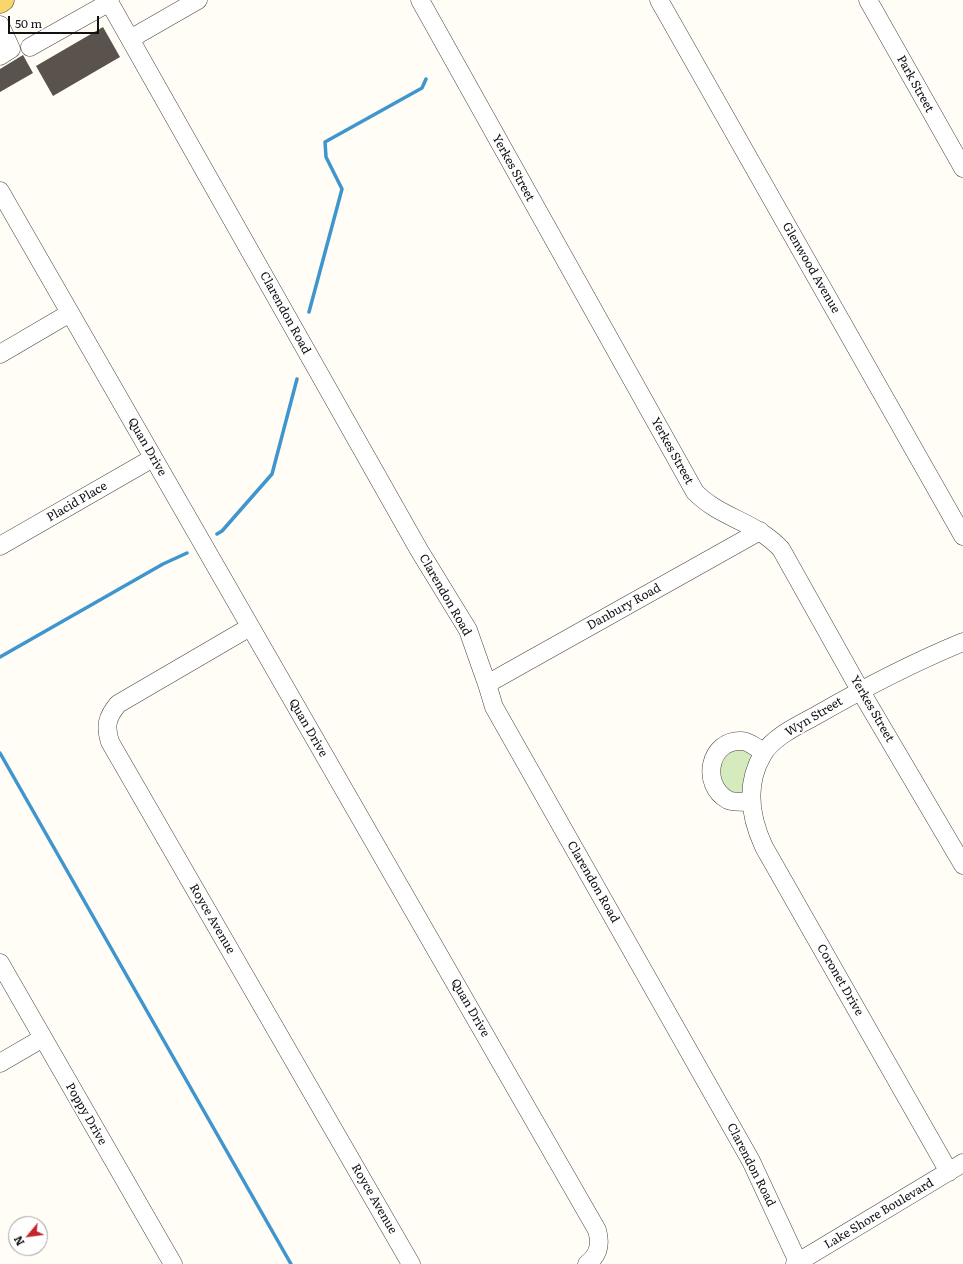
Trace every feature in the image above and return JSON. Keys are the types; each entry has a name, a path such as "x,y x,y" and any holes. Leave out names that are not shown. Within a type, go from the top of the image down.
{"street":[{"path":"130,39 198,0"},
{"name":"Yerkes Street","path":"420,0 695,492 706,503 770,537 781,549 860,690 963,865"},
{"name":"Glenwood Avenue","path":"659,0 963,536"},
{"name":"Park Street","path":"868,0 963,168"},
{"path":"30,47 109,1"},
{"name":"Clarendon Road","path":"109,1 419,550 468,630 488,684 494,707 751,1161 796,1263"},
{"path":"0,25 11,49 0,56"},
{"name":"Quan Drive","path":"2,199 70,313 597,1230 600,1240 598,1251 593,1259 586,1264"},
{"path":"0,354 70,313"},
{"name":"Placid Place","path":"0,546 153,458"},
{"name":"Danbury Road","path":"488,684 760,531"},
{"name":"Royce Avenue","path":"250,627 118,704 110,713 107,721 107,732 110,742 411,1264"},
{"name":"Wyn Street","path":"753,783 758,763 764,752 776,740 860,690 900,670 963,642"},
{"path":"750,802 730,801 718,792 711,779 711,764 719,750 732,741 744,741 764,752"},
{"name":"Coronet Drive","path":"753,783 750,802 755,828 764,846 959,1168"},
{"name":"Poppy Drive","path":"0,963 173,1264"},
{"path":"0,1063 43,1038"},
{"name":"Lake Shore Boulevard","path":"796,1263 959,1168"}],"green space":[{"path":"737,749 747,749 752,753 752,759 742,792 734,794 721,784 720,763 727,753"}],"building":[{"path":"103,27 120,57 53,96 36,66"},
{"path":"23,55 33,73 0,92 0,69"}],"waterway":[{"path":"309,312 342,189 326,157 325,142 422,88 426,79"},
{"path":"217,534 222,531 272,474 297,379"},
{"path":"0,657 163,564 187,553"},
{"path":"0,753 291,1264"}]}
